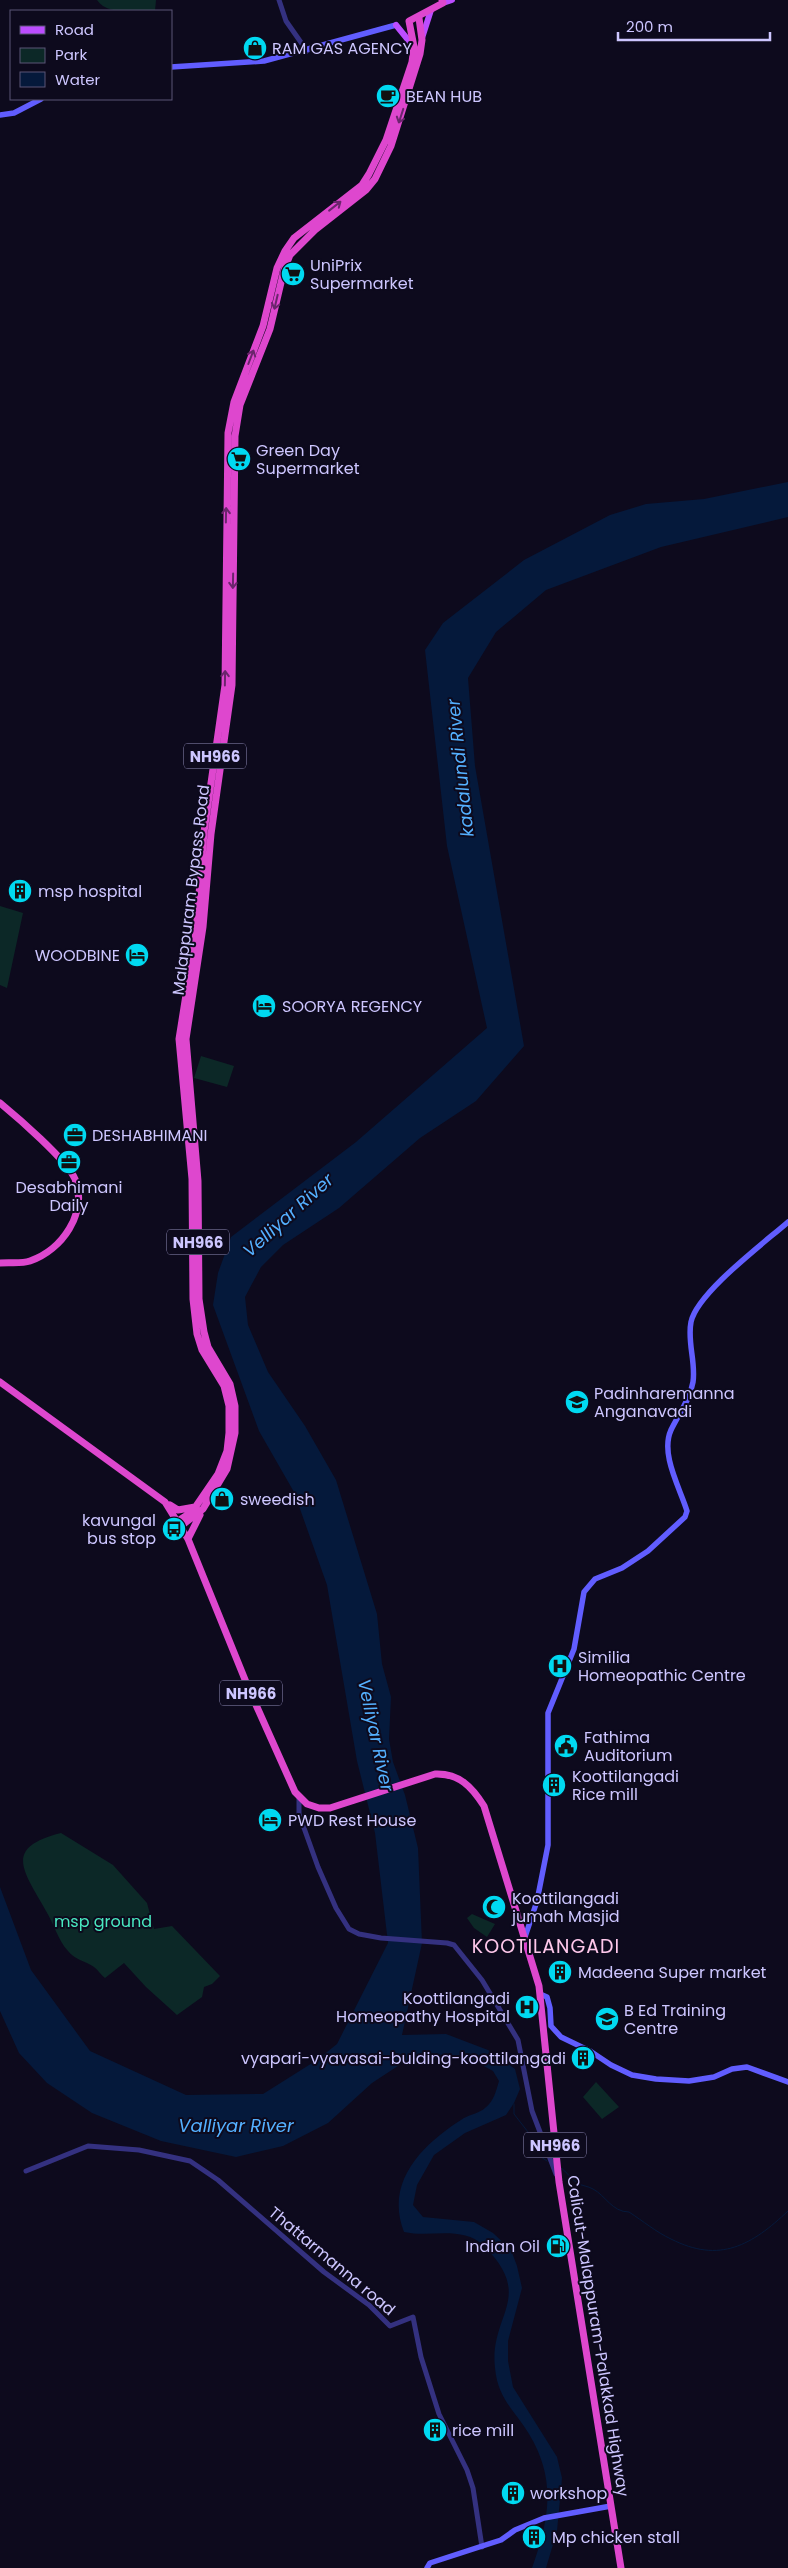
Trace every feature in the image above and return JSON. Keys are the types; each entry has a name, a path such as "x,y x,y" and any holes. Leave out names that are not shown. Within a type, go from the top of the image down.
{"highway":[{"path":"409,21 419,18 443,2"},
{"name":"Malappuram Bypass Road","path":"180,1523 200,1507 227,1469 233,1452 235,1406 230,1384 208,1347 199,1299 198,1180 186,1039 202,927 211,834 232,686 236,436 240,405 270,329 284,270 290,255 315,230 366,190 375,179 391,146 420,54 422,40 419,18"},
{"name":"Malappuram Bypass Road","path":"200,1507 222,1466 229,1433 228,1406 224,1386 202,1350 197,1334 193,1299 192,1179 179,1039 196,932 204,832 225,685 228,433 234,402 263,326 277,268 285,251 294,238 362,185 386,140 412,62 414,47 409,21"},
{"path":"0,1103 26,1125 65,1165 75,1179 77,1200 72,1224 63,1239 52,1250 28,1262 0,1263"},
{"path":"0,1382 165,1502 178,1510 200,1507"},
{"path":"165,1502 180,1523 188,1539"},
{"name":"NH966","path":"200,1507 188,1539 248,1687 299,1798"},
{"name":"Calicut-Malappuram-Palakkad Highway","path":"299,1798 319,1808 346,1803 420,1779 445,1773 468,1784 477,1794 492,1825 526,1935 540,1994 559,2182 621,2568"}],"main road":[{"path":"443,2 452,0"},
{"path":"422,40 431,10"},
{"path":"172,67 264,61 307,51 409,21"},
{"path":"396,25 414,47"},
{"path":"0,115 14,113 39,100"},
{"path":"526,1935 537,1901 548,1845 548,1713 571,1658 584,1592 595,1580 622,1568 648,1551 685,1517 687,1511 668,1456 668,1444 670,1432 682,1410 693,1383 690,1332 695,1310 722,1281 788,1222"},
{"path":"540,1994 547,1997 551,2026 561,2037 590,2051 611,2065 632,2074 656,2080 690,2081 714,2077 732,2069 747,2067 788,2082"},
{"path":"426,2568 430,2563 501,2540 515,2530 544,2518 611,2506"}],"street":[{"path":"279,0 286,21 307,51"},
{"path":"299,1798 300,1814 318,1867 343,1922 359,1934 381,1938 447,1943 458,1948 506,2018 518,2040 532,2111 559,2182"},
{"name":"Thattarmanna road","path":"26,2171 88,2146 139,2150 190,2161 218,2180 324,2272 369,2305 390,2326 413,2317 421,2357 439,2414 467,2470 473,2488 482,2546"}],"green space":[{"path":"97,0 156,0 155,10 113,10 102,5"},
{"path":"0,906 23,913 7,988 0,985"},
{"path":"201,1056 234,1066 227,1087 194,1078"},
{"name":"msp ground","path":"61,1833 113,1865 147,1903 154,1929 172,1926 220,1976 212,1984 204,1987 202,1997 177,2015 146,1987 124,1963 105,1978 94,1967 68,1951 61,1942 31,1884 23,1863 25,1854 31,1846 43,1839"},
{"path":"472,1914 495,1924 487,1937 474,1928 467,1918"},
{"path":"596,2082 619,2107 602,2119 583,2097"}],"water":[{"name":"Valliyar River","path":"788,482 788,517 661,547 546,590 496,632 468,678 475,766 524,1046 476,1101 420,1138 339,1208 283,1245 261,1267 245,1297 248,1325 268,1372 305,1426 336,1480 377,1614 382,1664 391,1697 389,1739 393,1762 405,1795 418,1848 422,1943 402,2035 446,2034 488,2050 515,2069 520,2089 506,2115 465,2133 434,2155 417,2185 413,2205 423,2217 474,2222 493,2233 511,2250 517,2266 522,2288 508,2341 508,2361 513,2387 557,2457 562,2478 557,2531 546,2568 532,2568 546,2517 547,2484 538,2451 524,2426 503,2397 497,2379 495,2349 507,2306 509,2293 507,2279 499,2264 484,2246 475,2240 456,2234 404,2232 399,2213 399,2196 411,2165 435,2139 464,2118 481,2111 491,2102 499,2081 493,2071 478,2063 453,2055 433,2059 419,2056 404,2062 372,2083 328,2123 283,2146 236,2157 161,2141 92,2113 47,2083 19,2053 0,2011 0,1887 31,1970 90,2051 186,2095 263,2094 317,2060 337,2044 388,1943 375,1833 357,1761 327,1585 294,1492 259,1431 213,1305 218,1273 231,1237 356,1142 487,1028 447,846 425,650 443,623 524,560 610,515 646,504 704,499"}],"waterway":[{"path":"514,2104 514,2114 528,2132 541,2157 547,2161"},
{"path":"560,2167 577,2183 591,2188 618,2209 629,2212 671,2239 705,2250 720,2250 748,2241 775,2223 788,2211"}],"place":[{"name":"RAM GAS AGENCY","path":"255,48"},
{"name":"BEAN HUB","path":"388,96"},
{"name":"UniPrix Supermarket","path":"293,274"},
{"name":"Green Day Supermarket","path":"239,459"},
{"name":"msp hospital","path":"20,891"},
{"name":"WOODBINE","path":"137,955"},
{"name":"SOORYA REGENCY","path":"264,1006"},
{"name":"DESHABHIMANI","path":"75,1135"},
{"name":"Desabhimani Daily","path":"69,1162"},
{"name":"Padinharemanna Anganavadi","path":"577,1402"},
{"name":"sweedish","path":"222,1499"},
{"name":"kavungal bus stop","path":"174,1529"},
{"name":"Similia Homeopathic Centre","path":"560,1666"},
{"name":"Fathima Auditorium","path":"566,1746"},
{"name":"Koottilangadi Rice mill","path":"554,1785"},
{"name":"PWD Rest House","path":"270,1820"},
{"name":"Koottilangadi jumah Masjid","path":"494,1907"},
{"name":"Madeena Super market","path":"560,1972"},
{"name":"Koottilangadi Homeopathy Hospital","path":"527,2007"},
{"name":"B Ed Training Centre","path":"607,2019"},
{"name":"vyapari-vyavasai-bulding-koottilangadi","path":"583,2058"},
{"name":"Indian Oil","path":"558,2246"},
{"name":"rice mill","path":"435,2430"},
{"name":"workshop","path":"513,2493"},
{"name":"Mp chicken stall","path":"534,2537"}],"district":[{"name":"KOOTILANGADI","path":"546,1946"}],"water label":[{"name":"kadalundi River","path":"460,768"},
{"name":"Velliyar River","path":"288,1215"},
{"name":"Velliyar River","path":"376,1735"}]}
